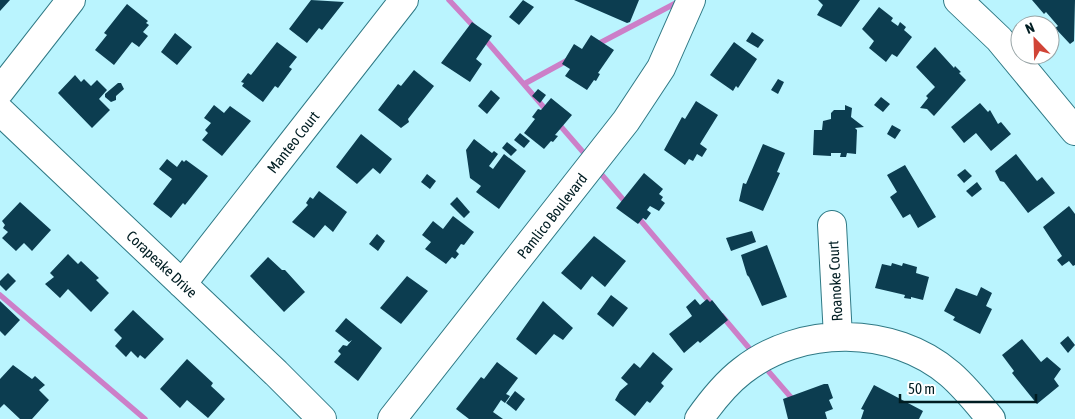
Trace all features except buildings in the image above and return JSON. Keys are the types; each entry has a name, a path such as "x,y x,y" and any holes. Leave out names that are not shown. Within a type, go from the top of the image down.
{"street":[{"path":"0,91 71,0"},
{"name":"Manteo Court","path":"182,284 404,0"},
{"name":"Pamlico Boulevard","path":"392,419 626,121 661,68 691,0"},
{"path":"958,0 998,39 1075,131"},
{"name":"Corapeake Drive","path":"0,112 322,419"},
{"name":"Roanoke Court","path":"832,225 838,337"},
{"path":"698,419 714,399 741,372 758,361 802,342 838,337 880,340 908,349 933,362 950,373 991,419"}],"waterway":[{"path":"449,0 475,28"},
{"path":"596,45 676,3"},
{"path":"483,37 547,111"},
{"path":"524,84 568,60"},
{"path":"557,122 583,152"},
{"path":"602,175 627,204"},
{"path":"636,215 714,307"},
{"path":"0,295 145,419"},
{"path":"722,316 749,348"},
{"path":"769,372 795,402"}]}
